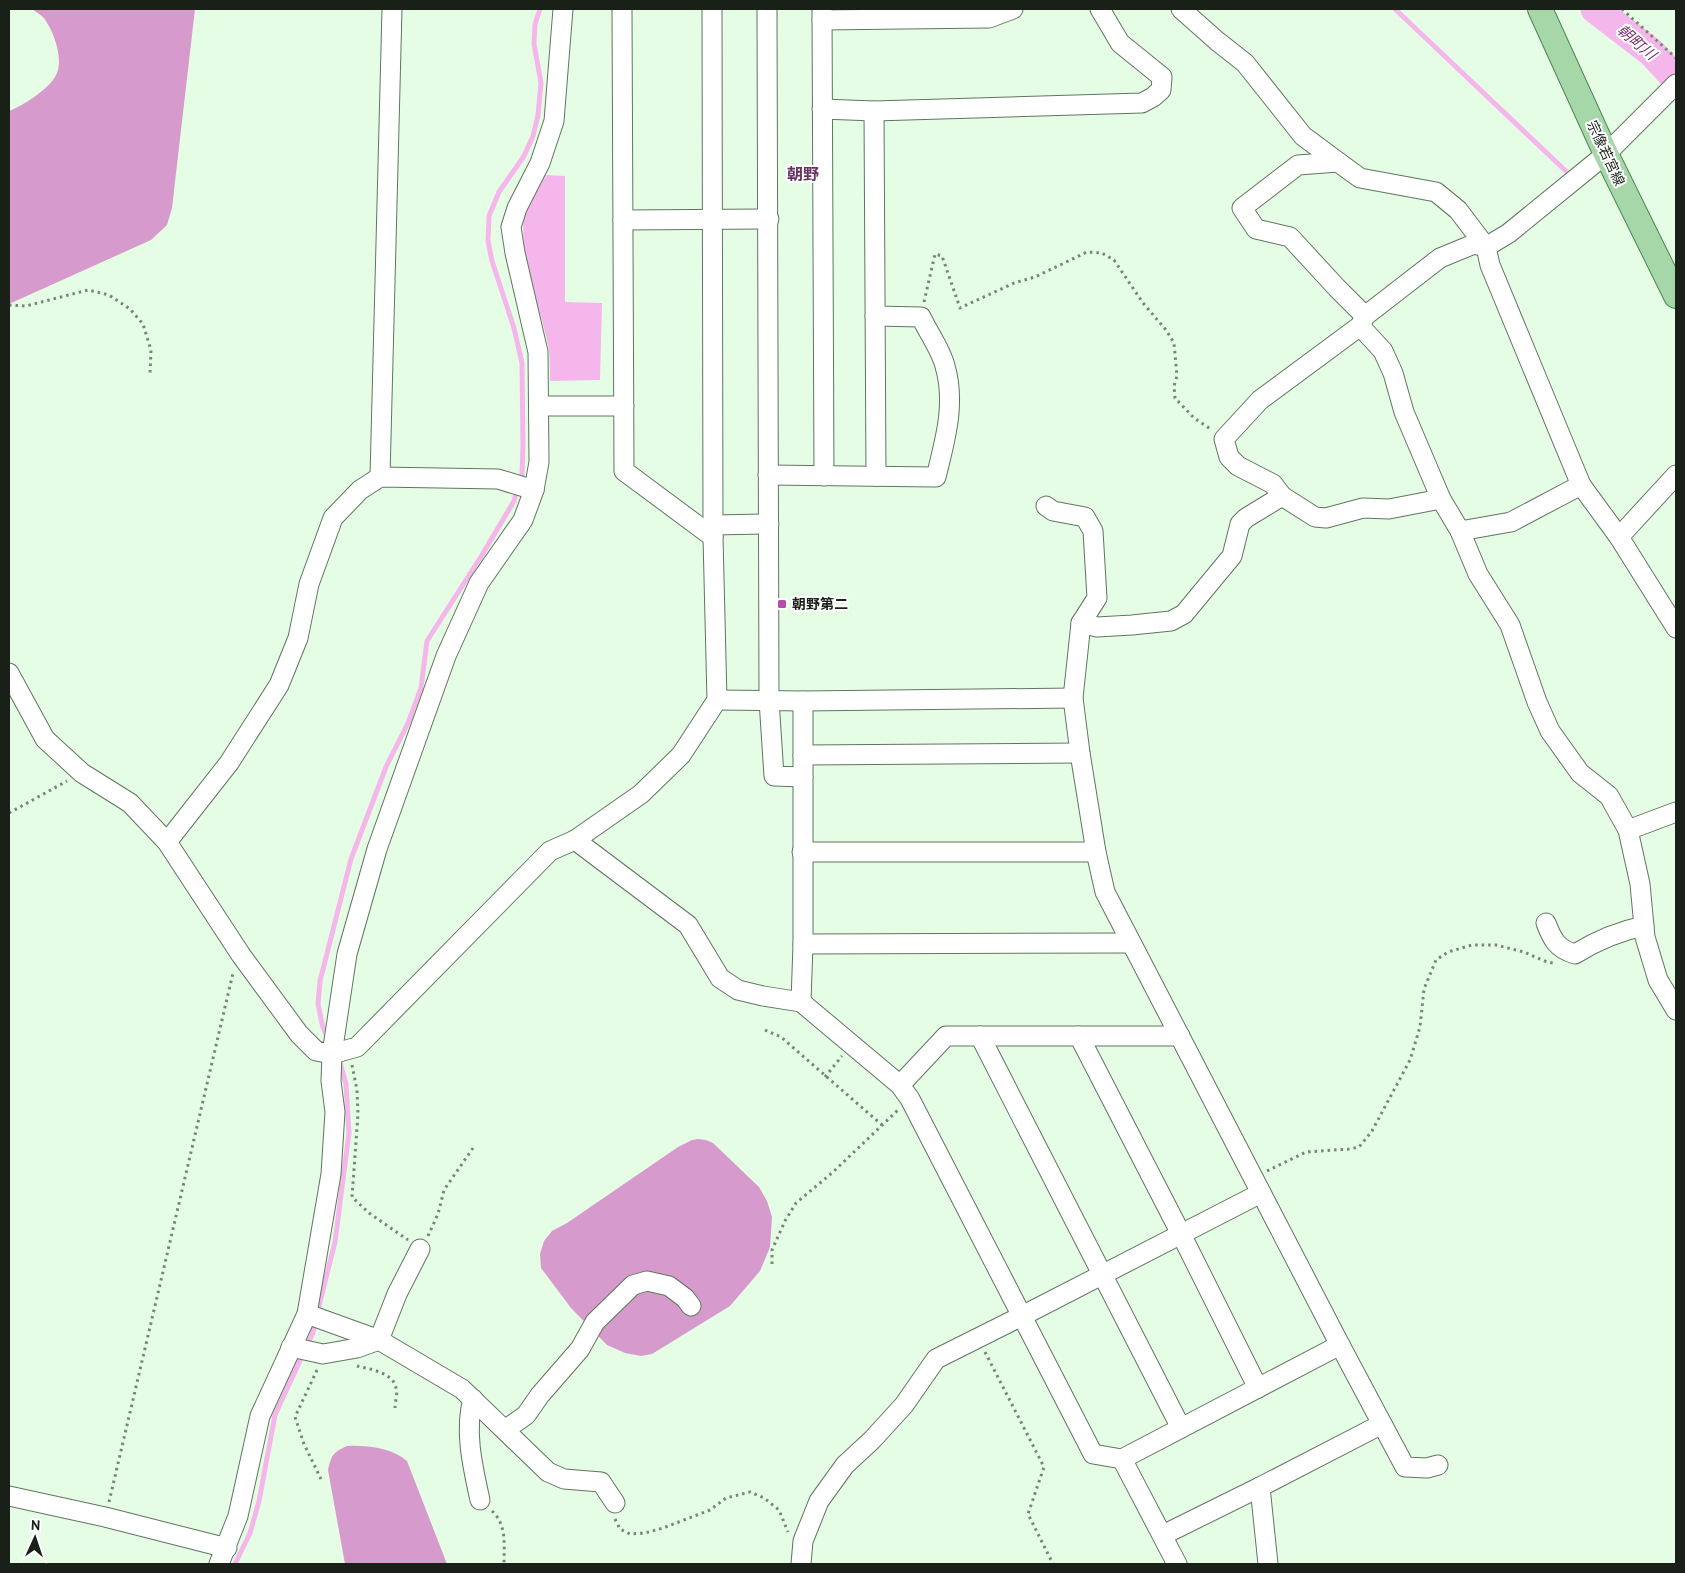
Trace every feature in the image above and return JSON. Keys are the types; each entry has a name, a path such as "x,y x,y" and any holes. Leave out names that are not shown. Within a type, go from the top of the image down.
{"main road":[{"name":"宗像若宮線","path":"1540,9 1606,154 1676,296"}],"street":[{"path":"380,477 392,9"},
{"path":"9,1496 105,1518 223,1556 238,1516 260,1416 307,1314 331,1174 335,1112 331,1081 341,1052 346,954 377,849 446,656 479,583 522,520 534,490 539,462 538,352 515,254 511,227 517,208 540,163 554,121 563,9"},
{"path":"622,9 624,471 714,531 769,524"},
{"path":"9,673 45,739 82,773 130,803 167,842 240,955 299,1034 316,1051 341,1052 357,1047 550,851 575,840 641,794 681,755 717,700 714,531 712,9"},
{"path":"767,9 769,700 774,776 802,777"},
{"path":"824,476 822,14 989,18 1013,9"},
{"path":"822,109 874,111 1142,102 1153,97 1161,90 1162,77 1120,43 1100,9"},
{"path":"1181,9 1245,63 1304,136 1360,178 1436,192 1458,210 1486,247 1490,265 1581,485 1618,537 1676,628"},
{"path":"1441,498 1389,509 1363,508 1326,518 1316,517 1282,496 1273,484 1238,466 1229,457 1224,439 1260,400 1363,321 1440,258 1474,244 1486,247 1509,233 1606,154 1676,84"},
{"path":"874,111 876,476"},
{"path":"1338,162 1298,165 1242,208 1256,229 1290,237 1337,288 1383,350 1393,374 1404,412 1441,498 1460,531 1478,574 1510,625 1537,702 1550,731 1580,773 1609,796 1628,830 1640,884 1645,936 1658,980 1676,1010"},
{"path":"623,220 769,219"},
{"path":"768,475 936,477 950,422 950,388 945,364 921,317 874,316"},
{"path":"539,406 624,406"},
{"path":"1618,537 1676,475"},
{"path":"167,842 229,763 279,686 298,638 309,584 333,518 360,490 380,477 498,479 534,490"},
{"path":"1460,531 1511,522 1581,485"},
{"path":"1081,623 1097,627 1132,625 1171,621 1184,614 1232,556 1240,524 1246,518 1282,496"},
{"path":"1046,506 1053,511 1085,517 1093,530 1097,598 1081,623 1073,698 1096,852 1105,892 1340,1346 1405,1467 1428,1468 1438,1464"},
{"path":"717,700 1073,698"},
{"path":"801,1002 803,944 803,701"},
{"path":"803,755 1080,753"},
{"path":"1628,830 1676,812"},
{"path":"575,840 688,925 720,978 738,990 801,1002 852,1044 905,1092 1093,1454 1122,1459 1340,1346"},
{"path":"802,852 1096,852"},
{"path":"1546,923 1552,940 1567,952 1575,954 1594,942 1632,928 1644,926"},
{"path":"803,944 1131,942"},
{"path":"905,1092 946,1036 1180,1036"},
{"path":"980,1036 1181,1428"},
{"path":"1079,1036 1258,1388"},
{"path":"801,1564 803,1541 819,1501 845,1465 872,1440 904,1405 936,1359 1180,1234 1257,1185"},
{"path":"380,1340 397,1294 420,1250"},
{"path":"505,1430 526,1415 540,1395 580,1349 596,1322 633,1285 647,1281 669,1286 685,1298 691,1306"},
{"path":"307,1314 380,1340 462,1389 548,1472 564,1479 601,1482 615,1503"},
{"path":"291,1347 323,1354 356,1348 380,1340"},
{"path":"473,1399 469,1412 472,1462 480,1500"},
{"path":"1163,1535 1382,1424"},
{"path":"1122,1459 1177,1564"},
{"path":"1260,1486 1268,1564"}],"path":[{"path":"1622,9 1676,58"},
{"path":"921,317 935,254 942,256 960,308 1014,283 1036,277 1088,252 1102,253 1114,260 1142,303 1166,330 1174,343 1177,376 1174,386 1175,398 1194,418 1224,439"},
{"path":"9,305 26,306 88,290 109,295 130,309 143,324 151,350 150,374"},
{"path":"9,813 82,773"},
{"path":"1257,1185 1306,1152 1359,1147 1372,1131 1410,1060 1420,1027 1424,989 1428,975 1436,960 1448,952 1472,945 1496,946 1524,952 1547,962 1555,963 1575,954"},
{"path":"105,1518 232,975 240,955"},
{"path":"765,1030 781,1037 882,1125"},
{"path":"825,1077 852,1044"},
{"path":"341,1052 357,1090 358,1114 352,1197 369,1213 420,1250 438,1214 444,1190 473,1148"},
{"path":"772,1264 772,1250 785,1220 796,1203 833,1172 882,1125 905,1092"},
{"path":"978,1338 1044,1467 1028,1514 1052,1564"},
{"path":"321,1479 304,1444 295,1417 323,1354 332,1361 373,1370 391,1378 396,1388 395,1408"},
{"path":"615,1503 614,1518 620,1529 630,1534 663,1528 710,1510 726,1498 750,1492 764,1498 779,1510 789,1541"},
{"path":"480,1500 498,1516 504,1533 504,1564"}],"shaded area":[{"path":"32,9 195,9 172,208 167,225 151,240 9,304 9,111 28,101 47,87 55,77 59,63 55,39 51,31 44,18"},
{"path":"546,175 565,176 565,302 602,303 600,380 550,381 549,350 527,264 523,230 527,210"},
{"path":"698,1139 713,1143 759,1187 767,1201 772,1217 770,1247 760,1271 730,1306 652,1354 641,1356 625,1353 607,1345 571,1308 541,1268 540,1254 544,1241 552,1231 567,1223 678,1147"},
{"path":"347,1446 363,1446 387,1450 407,1461 447,1564 345,1564 328,1470 333,1455"}],"waterway":[{"path":"520,481 523,445 522,363 514,328 492,261 488,241 489,216 499,192 524,156 533,136 538,115 541,83 534,44 535,24 540,9"},
{"path":"1395,9 1570,175"},
{"name":"朝町川","path":"1595,9 1651,52 1676,79"},
{"path":"328,1038 323,1028 318,1004 320,981 351,859 386,767 408,723 421,688 427,641 482,555 514,501 517,490"},
{"path":"317,1314 335,1242 349,1133 346,1084 339,1059"},
{"path":"306,1347 313,1333 315,1322"},
{"path":"235,1564 250,1533 259,1501 275,1415 303,1354"}],"place":[{"name":"朝野第二","path":"782,604"}],"district":[{"name":"朝野","path":"803,174"}]}
